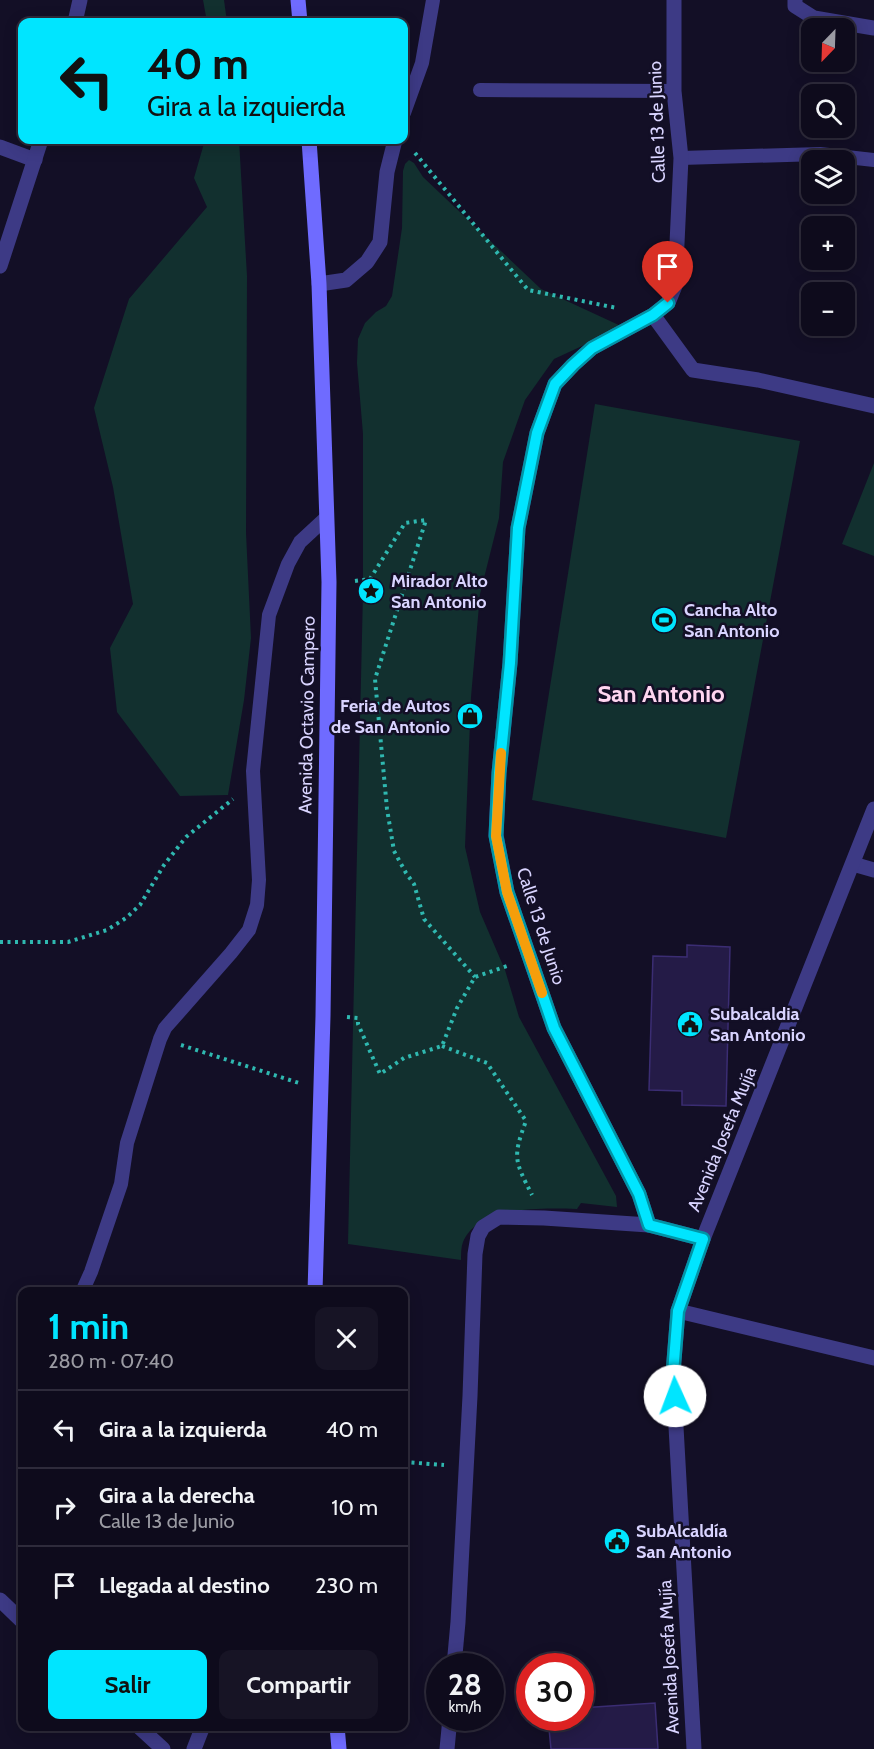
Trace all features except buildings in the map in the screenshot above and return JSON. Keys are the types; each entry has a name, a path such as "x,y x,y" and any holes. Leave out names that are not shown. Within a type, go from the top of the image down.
{"main road":[{"path":"298,0 300,18"},
{"name":"Avenida Octavio Campero","path":"309,144 320,284 329,582 323,1028 315,1287"},
{"path":"338,1731 339,1749"}],"street":[{"path":"76,18 80,0"},
{"name":"Calle 13 de Junio","path":"649,1225 639,1194 554,1028 507,892 496,836 518,528 537,433 555,384 592,348 653,315 668,303 675,286 681,158 674,92 674,0"},
{"path":"795,0 795,6 814,18 874,28"},
{"path":"0,266 41,144"},
{"path":"320,284 346,280 367,262 380,242 387,172 394,144"},
{"path":"0,147 35,160"},
{"path":"653,315 693,370 758,380 874,406"},
{"name":"Avenida Josefa Mujía","path":"694,1749 673,1373 678,1311 703,1239 874,809"},
{"path":"853,864 874,870"},
{"path":"455,1653 475,1254 478,1236 483,1227 499,1217 544,1218 649,1225 703,1239"},
{"path":"678,1311 874,1358"},
{"path":"0,1600 18,1617"},
{"path":"143,1731 163,1749"},
{"path":"194,1749 200,1731"},
{"path":"447,1749 449,1731"}],"lane":[{"path":"408,102 422,63 434,0"},
{"path":"480,90 674,92"},
{"path":"681,158 820,154 874,160"},
{"path":"84,1287 120,1184 127,1143 165,1028 231,953 249,930 252,922 257,905 259,880 253,771 269,615 288,564 300,542 327,517"}],"path":[{"path":"411,147 528,290 653,315"},
{"path":"355,581 370,579 405,524 426,520 375,679 387,809 394,850 414,884 424,919 475,977"},
{"path":"0,942 68,942 107,930 126,918 140,905 164,865 186,837 253,782"},
{"path":"442,1046 457,1008 475,977 530,958"},
{"path":"347,1017 358,1018 358,1024 380,1074 404,1058 442,1046 487,1063 526,1121 518,1143 516,1156 518,1167 544,1218"},
{"path":"160,1039 299,1083"},
{"path":"408,1462 466,1467"}],"green space":[{"path":"203,0 224,0 226,18 206,18"},
{"path":"204,144 239,144 247,276 246,533 251,638 244,700 228,795 180,796 117,712 110,648 133,604 113,487 94,408 129,299 207,207 194,178"},
{"path":"409,160 414,163 423,177 541,289 623,327 554,359 525,400 503,462 499,518 480,594 471,697 465,847 480,912 505,970 519,1017 616,1196 617,1207 581,1203 577,1209 531,1209 497,1215 471,1230 462,1244 461,1260 348,1244 363,592 363,434 357,363 358,339 365,323 386,306 392,296 402,228 403,171"},
{"name":"Cancha Alto San Antonio","path":"595,404 800,441 726,838 532,800"},
{"path":"874,463 874,556 842,544"}],"slow traffic":[{"path":"501,753 496,836 507,892 542,993"}],"place":[{"name":"Mirador Alto San Antonio","path":"371,591"},
{"name":"Cancha Alto San Antonio","path":"664,620"},
{"name":"Feria de Autos de San Antonio","path":"470,716"},
{"name":"Subalcaldia San Antonio","path":"690,1024"},
{"name":"SubAlcaldía San Antonio","path":"617,1541"}],"district":[{"name":"San Antonio","path":"661,693"}],"route":[{"path":"668,303 653,315 592,348 573,365 555,384 537,433 518,528 496,836 507,892 554,1028 639,1194 649,1225 703,1239 678,1311 673,1373 675,1396"}]}
